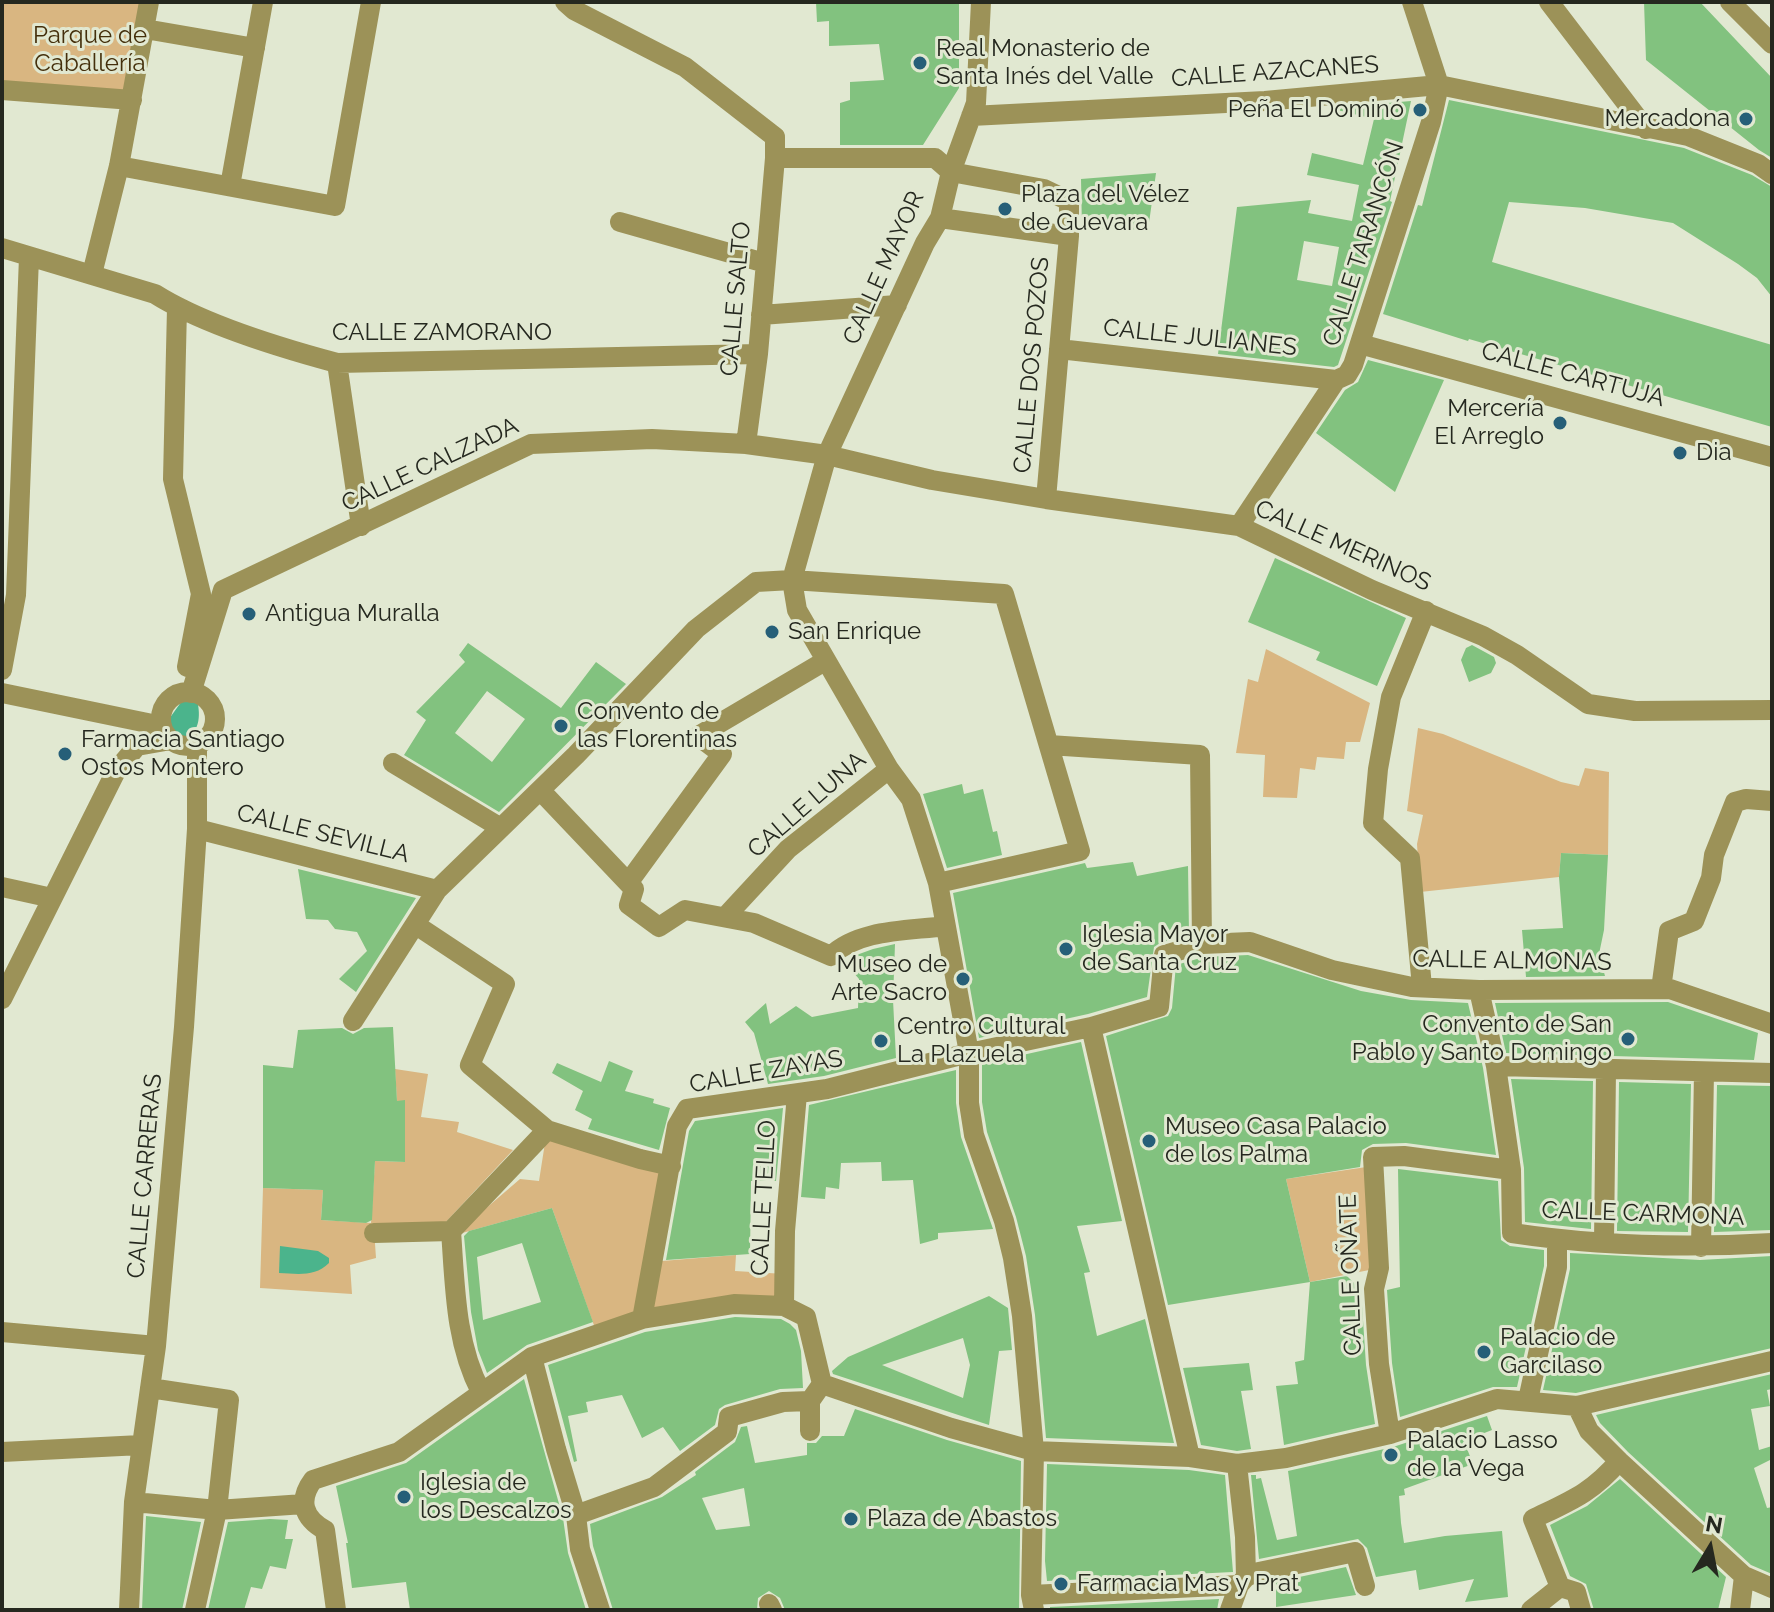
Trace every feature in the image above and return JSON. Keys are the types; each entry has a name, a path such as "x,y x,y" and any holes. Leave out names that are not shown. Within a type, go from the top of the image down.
{"street":[{"path":"92,274 119,166 149,2"},
{"path":"230,186 263,2"},
{"path":"119,166 335,206 371,2"},
{"path":"565,2 574,10 685,67 775,137 775,158 935,158 951,172"},
{"name":"CALLE MAYOR","path":"792,580 827,455 940,218 951,172 976,103 981,2"},
{"path":"1412,2 1439,85"},
{"path":"1549,2 1646,129"},
{"path":"1730,2 1772,44"},
{"path":"145,29 255,48"},
{"name":"CALLE AZACANES","path":"971,116 1265,101 1439,85 1688,136 1758,164 1772,174"},
{"name":"CALLE TARANCÓN","path":"1239,526 1336,380 1347,375 1360,344 1431,122 1439,85"},
{"path":"2,90 132,100"},
{"name":"CALLE SALTO","path":"746,444 758,354 775,158"},
{"name":"CALLE DOS POZOS","path":"951,172 1044,189 1069,201 1069,236 1046,499"},
{"path":"940,218 1069,236"},
{"path":"620,222 765,263"},
{"name":"CALLE ZAMORANO","path":"2,248 155,294 177,308 292,351 337,363 758,354"},
{"path":"2,670 16,595 29,257"},
{"path":"761,315 897,305"},
{"path":"177,308 173,479 201,594 186,693"},
{"name":"CALLE CARTUJA","path":"1360,344 1772,457"},
{"name":"CALLE JULIANES","path":"1059,349 1336,380"},
{"path":"337,363 361,526"},
{"name":"CALLE CALZADA","path":"186,693 223,590 531,444 652,439 746,444 827,455"},
{"name":"CALLE MERINOS","path":"827,455 932,480 1239,526 1372,590 1483,636 1517,655 1588,704 1635,711 1772,710"},
{"path":"792,580 797,610 889,769 911,799 938,883 969,1053 969,1103 974,1135 1004,1221 1022,1316 1034,1451 1033,1602 1242,1581 1254,1573 1355,1552 1365,1586"},
{"path":"353,1021 437,890 540,790 696,629 756,582 792,580 1004,594 1080,851 938,883"},
{"path":"1422,987 1410,858 1373,823 1378,769 1391,697 1426,611"},
{"path":"628,883 722,754 698,736 825,661"},
{"path":"2,693 166,733 188,746 211,734 215,716 207,701 186,693 167,702 163,709 166,733"},
{"path":"2,999 116,771 137,746 166,733"},
{"name":"CALLE CARRERAS","path":"129,1610 134,1502 156,1346 184,1027 197,829 197,744"},
{"path":"1049,745 1200,755 1202,944"},
{"path":"393,763 501,828"},
{"name":"CALLE LUNA","path":"726,916 788,849 889,769"},
{"path":"540,790 634,889 629,905 659,927 685,910 726,916 754,923 831,956 841,946 857,938 945,926"},
{"path":"1661,989 1669,931 1694,921 1711,878 1714,855 1735,802 1746,799 1772,801"},
{"name":"CALLE SEVILLA","path":"197,829 437,890"},
{"path":"2,887 52,898"},
{"path":"416,925 505,984 470,1065 547,1130 671,1166"},
{"name":"CALLE ALMONAS","path":"1091,1027 1159,1007 1164,955 1202,944 1250,942 1332,970 1422,987 1479,990 1670,989 1772,1024"},
{"path":"1479,990 1496,1066 1511,1170"},
{"path":"1091,1027 1190,1457"},
{"name":"CALLE ZAYAS","path":"642,1319 677,1126 687,1109 827,1089 969,1053 1091,1027"},
{"path":"1496,1066 1772,1073"},
{"path":"1604,1242 1606,1070"},
{"path":"1701,1247 1704,1072"},
{"name":"CALLE TELLO","path":"784,1306 785,1231 797,1094"},
{"path":"374,1233 451,1231 547,1130"},
{"name":"CALLE OÑATE","path":"1390,1434 1379,1364 1374,1289 1379,1268 1373,1157 1404,1156 1511,1170"},
{"name":"CALLE CARMONA","path":"1511,1170 1512,1233 1557,1240 1701,1247 1772,1243"},
{"path":"451,1231 457,1311 471,1374 481,1392"},
{"path":"1528,1400 1557,1267 1557,1240"},
{"path":"336,1610 325,1530 308,1518 304,1504 304,1496 313,1480 399,1452 532,1357 642,1319 734,1304 784,1306 806,1317 816,1392 810,1431"},
{"path":"2,1332 156,1346"},
{"path":"532,1357 576,1515 580,1549 600,1610"},
{"path":"576,1515 654,1487 727,1432 729,1417 816,1392 1034,1451 1190,1457 1237,1464 1286,1458 1390,1434 1497,1399 1577,1406 1772,1361"},
{"path":"150,1388 229,1400 217,1510 195,1610"},
{"path":"1577,1406 1589,1431 1619,1461 1744,1576 1772,1588"},
{"path":"2,1452 141,1445"},
{"path":"1560,1587 1533,1519 1586,1493 1602,1482 1619,1461"},
{"path":"1230,1610 1242,1581 1245,1537 1237,1464"},
{"path":"134,1502 217,1510 304,1504"},
{"path":"1740,1610 1744,1576"},
{"path":"1531,1610 1560,1587"},
{"path":"1560,1587 1576,1592 1581,1610"}],"green space":[{"name":"Parque de Caballería","path":"2,2 147,2 132,100 2,92"},
{"path":"1266,649 1370,703 1360,742 1346,742 1344,759 1317,757 1315,770 1300,768 1297,798 1263,797 1265,755 1236,753 1248,679 1258,682"},
{"path":"1418,728 1443,734 1561,782 1579,786 1585,768 1609,772 1608,855 1561,853 1559,877 1420,892 1417,844 1423,815 1407,811"},
{"path":"395,1069 428,1074 421,1117 459,1122 457,1132 513,1150 443,1225 374,1229 376,1258 350,1265 352,1294 260,1288 263,1188 323,1190 321,1220 371,1223 375,1161 405,1162 404,1101 397,1101"},
{"path":"547,1130 671,1166 662,1261 736,1255 735,1271 785,1274 784,1306 596,1331 552,1208 455,1235 520,1179 539,1181"},
{"path":"1373,1166 1379,1268 1310,1282 1286,1179"}],"shaded area":[{"path":"184,698 197,700 199,718 192,733 181,739 170,729 169,719"},
{"path":"280,1246 318,1251 329,1258 329,1263 312,1273 279,1273"}],"building":[{"name":"Real Monasterio de Santa Inés del Valle","path":"816,2 959,2 959,88 923,145 840,145 840,103 850,100 850,82 884,80 879,44 829,46 829,21 817,22"},
{"name":"Mercadona","path":"1644,2 1700,2 1772,78 1772,158 1646,60"},
{"path":"1449,100 1684,148 1752,175 1772,187 1772,297 1757,278 1673,223 1585,208 1509,202 1492,262 1772,345 1772,427 1383,314 1418,205 1422,206"},
{"path":"1411,101 1392,202 1338,365 1218,354 1237,207 1311,200 1308,213 1352,221 1359,185 1307,175 1312,153 1363,165 1374,119 1329,108","holes":["1304,241 1339,247 1332,286 1297,280"]},
{"path":"1156,173 1148,230 1082,228 1081,179"},
{"path":"1368,360 1444,380 1395,492 1316,433 1345,390 1358,382"},
{"path":"1275,558 1406,618 1377,686 1316,660 1320,652 1248,622"},
{"name":"Convento de las Florentinas","path":"468,643 561,708 596,662 626,684 499,812 404,755 426,720 416,712 465,662 459,655","holes":["487,691 525,719 492,762 455,733"]},
{"path":"1472,645 1494,657 1496,663 1491,673 1469,682 1461,660 1466,648"},
{"path":"962,784 964,794 983,789 1002,855 947,868 923,794"},
{"path":"1561,853 1608,855 1604,930 1599,954 1605,976 1526,977 1522,930 1563,928 1559,877"},
{"name":"Iglesia Mayor de Santa Cruz","path":"1133,862 1137,876 1188,866 1189,934 1154,947 1147,997 1088,1014 979,1038 953,893 1085,863 1087,868"},
{"path":"298,869 416,898 356,992 339,979 367,951 357,932 335,929 328,920 306,919"},
{"path":"895,944 893,1000 896,1058 824,1076 768,1084 754,1033 745,1022 766,1003 770,1024 796,1006 812,1017 858,1008 859,979 853,972 851,957"},
{"path":"1248,955 1361,991 1411,1000 1468,1003 1483,1068 1496,1155 1406,1143 1373,1144 1362,1150 1360,1167 1286,1179 1310,1282 1168,1305 1106,1036 1168,1016 1172,1008 1176,965 1204,957"},
{"name":"Convento de San Pablo y Santo Domingo","path":"1668,1002 1758,1033 1754,1060 1506,1053 1495,1003"},
{"path":"393,1027 397,1101 405,1100 405,1162 375,1161 372,1220 366,1223 321,1220 323,1190 263,1188 263,1065 293,1068 298,1030 342,1028 353,1034 364,1028"},
{"path":"1081,1042 1122,1221 1077,1226 1090,1272 1084,1273 1097,1336 1145,1319 1174,1443 1046,1438 1035,1315 1026,1256 987,1132 982,1102 982,1064"},
{"path":"609,1061 633,1071 625,1091 654,1099 653,1103 670,1108 659,1150 588,1129 592,1119 575,1110 583,1091 552,1073 557,1063 601,1082"},
{"path":"956,1070 956,1103 961,1137 993,1229 938,1233 938,1239 920,1244 913,1180 882,1181 881,1162 841,1163 839,1189 826,1187 825,1199 801,1197 809,1105"},
{"path":"1511,1079 1593,1081 1591,1229 1525,1222 1524,1168"},
{"path":"1619,1082 1691,1084 1688,1232 1617,1231"},
{"path":"1717,1085 1772,1086 1772,1230 1714,1232"},
{"path":"783,1108 776,1181 751,1181 750,1254 666,1260 689,1131 695,1121"},
{"path":"1398,1169 1498,1181 1501,1240 1510,1246 1544,1250 1544,1266 1517,1387 1493,1387 1400,1417 1392,1363 1387,1290 1400,1287"},
{"path":"552,1208 593,1322 527,1345 487,1373 478,1350 471,1312 464,1236 469,1231","holes":["522,1243 541,1302 483,1320 477,1257"]},
{"path":"1570,1253 1700,1260 1772,1256 1772,1348 1576,1393 1543,1390 1570,1269"},
{"path":"1347,1276 1361,1290 1366,1365 1375,1424 1284,1445 1276,1386 1298,1384 1295,1362 1304,1360 1310,1282"},
{"path":"989,1296 1008,1308 1012,1350 999,1351 989,1425 833,1374 832,1371 848,1357","holes":["963,1338 970,1365 963,1398 882,1365"]},
{"path":"735,1317 781,1319 796,1330 801,1351 803,1388 780,1389 725,1405 719,1409 715,1425 680,1451 663,1427 642,1438 622,1395 586,1402 588,1412 568,1416 577,1461 574,1462 548,1365 645,1332"},
{"path":"1249,1363 1253,1390 1241,1391 1251,1449 1237,1451 1201,1445 1183,1368"},
{"path":"1772,1374 1772,1389 1767,1390 1770,1406 1751,1409 1759,1450 1772,1446 1772,1459 1754,1468 1767,1508 1772,1507 1772,1574 1751,1565 1628,1452 1596,1415"},
{"path":"524,1379 563,1518 568,1553 586,1610 410,1610 406,1582 352,1588 348,1543 336,1486 406,1463"},
{"path":"855,1409 1021,1461 1019,1610 785,1610 780,1598 769,1591 758,1598 757,1610 613,1610 593,1546 590,1524 662,1497 696,1475 695,1472 735,1442 741,1427 747,1426 755,1463 807,1455 807,1443 816,1443 822,1436 844,1436","holes":["744,1488 750,1526 716,1530 702,1498"]},
{"path":"1487,1416 1492,1430 1464,1441 1473,1464 1404,1489 1405,1495 1399,1496 1401,1523 1404,1543 1502,1531 1508,1597 1465,1602 1474,1579 1419,1590 1416,1570 1376,1577 1367,1548 1358,1539 1259,1559 1251,1475 1261,1478 1277,1540 1297,1536 1288,1471 1393,1447"},
{"path":"1047,1464 1189,1470 1225,1475 1233,1572 1047,1581"},
{"path":"1620,1479 1726,1577 1718,1610 1594,1610 1586,1584 1570,1576 1550,1525 1587,1506"},
{"path":"146,1516 201,1522 182,1610 142,1610"},
{"path":"288,1520 285,1539 293,1539 286,1569 270,1566 262,1589 251,1587 244,1610 208,1610 228,1522"},
{"path":"1346,1567 1356,1595 1276,1607 1276,1584 1262,1585"},
{"path":"1219,1599 1217,1610 1050,1610 1050,1607"}],"place":[{"name":"Real Monasterio de Santa Inés del Valle","path":"920,63"},
{"name":"Peña El Dominó","path":"1420,110"},
{"name":"Mercadona","path":"1746,119"},
{"name":"Plaza del Vélez de Guevara","path":"1005,209"},
{"name":"Mercería El Arreglo","path":"1560,423"},
{"name":"Dia","path":"1680,453"},
{"name":"Antigua Muralla","path":"249,614"},
{"name":"San Enrique","path":"772,632"},
{"name":"Convento de las Florentinas","path":"561,726"},
{"name":"Farmacia Santiago Ostos Montero","path":"65,754"},
{"name":"Iglesia Mayor de Santa Cruz","path":"1066,949"},
{"name":"Museo de Arte Sacro","path":"963,979"},
{"name":"Convento de San Pablo y Santo Domingo","path":"1628,1039"},
{"name":"Centro Cultural La Plazuela","path":"881,1041"},
{"name":"Museo Casa Palacio de los Palma","path":"1149,1141"},
{"name":"Palacio de Garcilaso","path":"1484,1352"},
{"name":"Palacio Lasso de la Vega","path":"1391,1455"},
{"name":"Iglesia de los Descalzos","path":"404,1497"},
{"name":"Plaza de Abastos","path":"851,1519"},
{"name":"Farmacia Mas y Prat","path":"1061,1584"}]}
